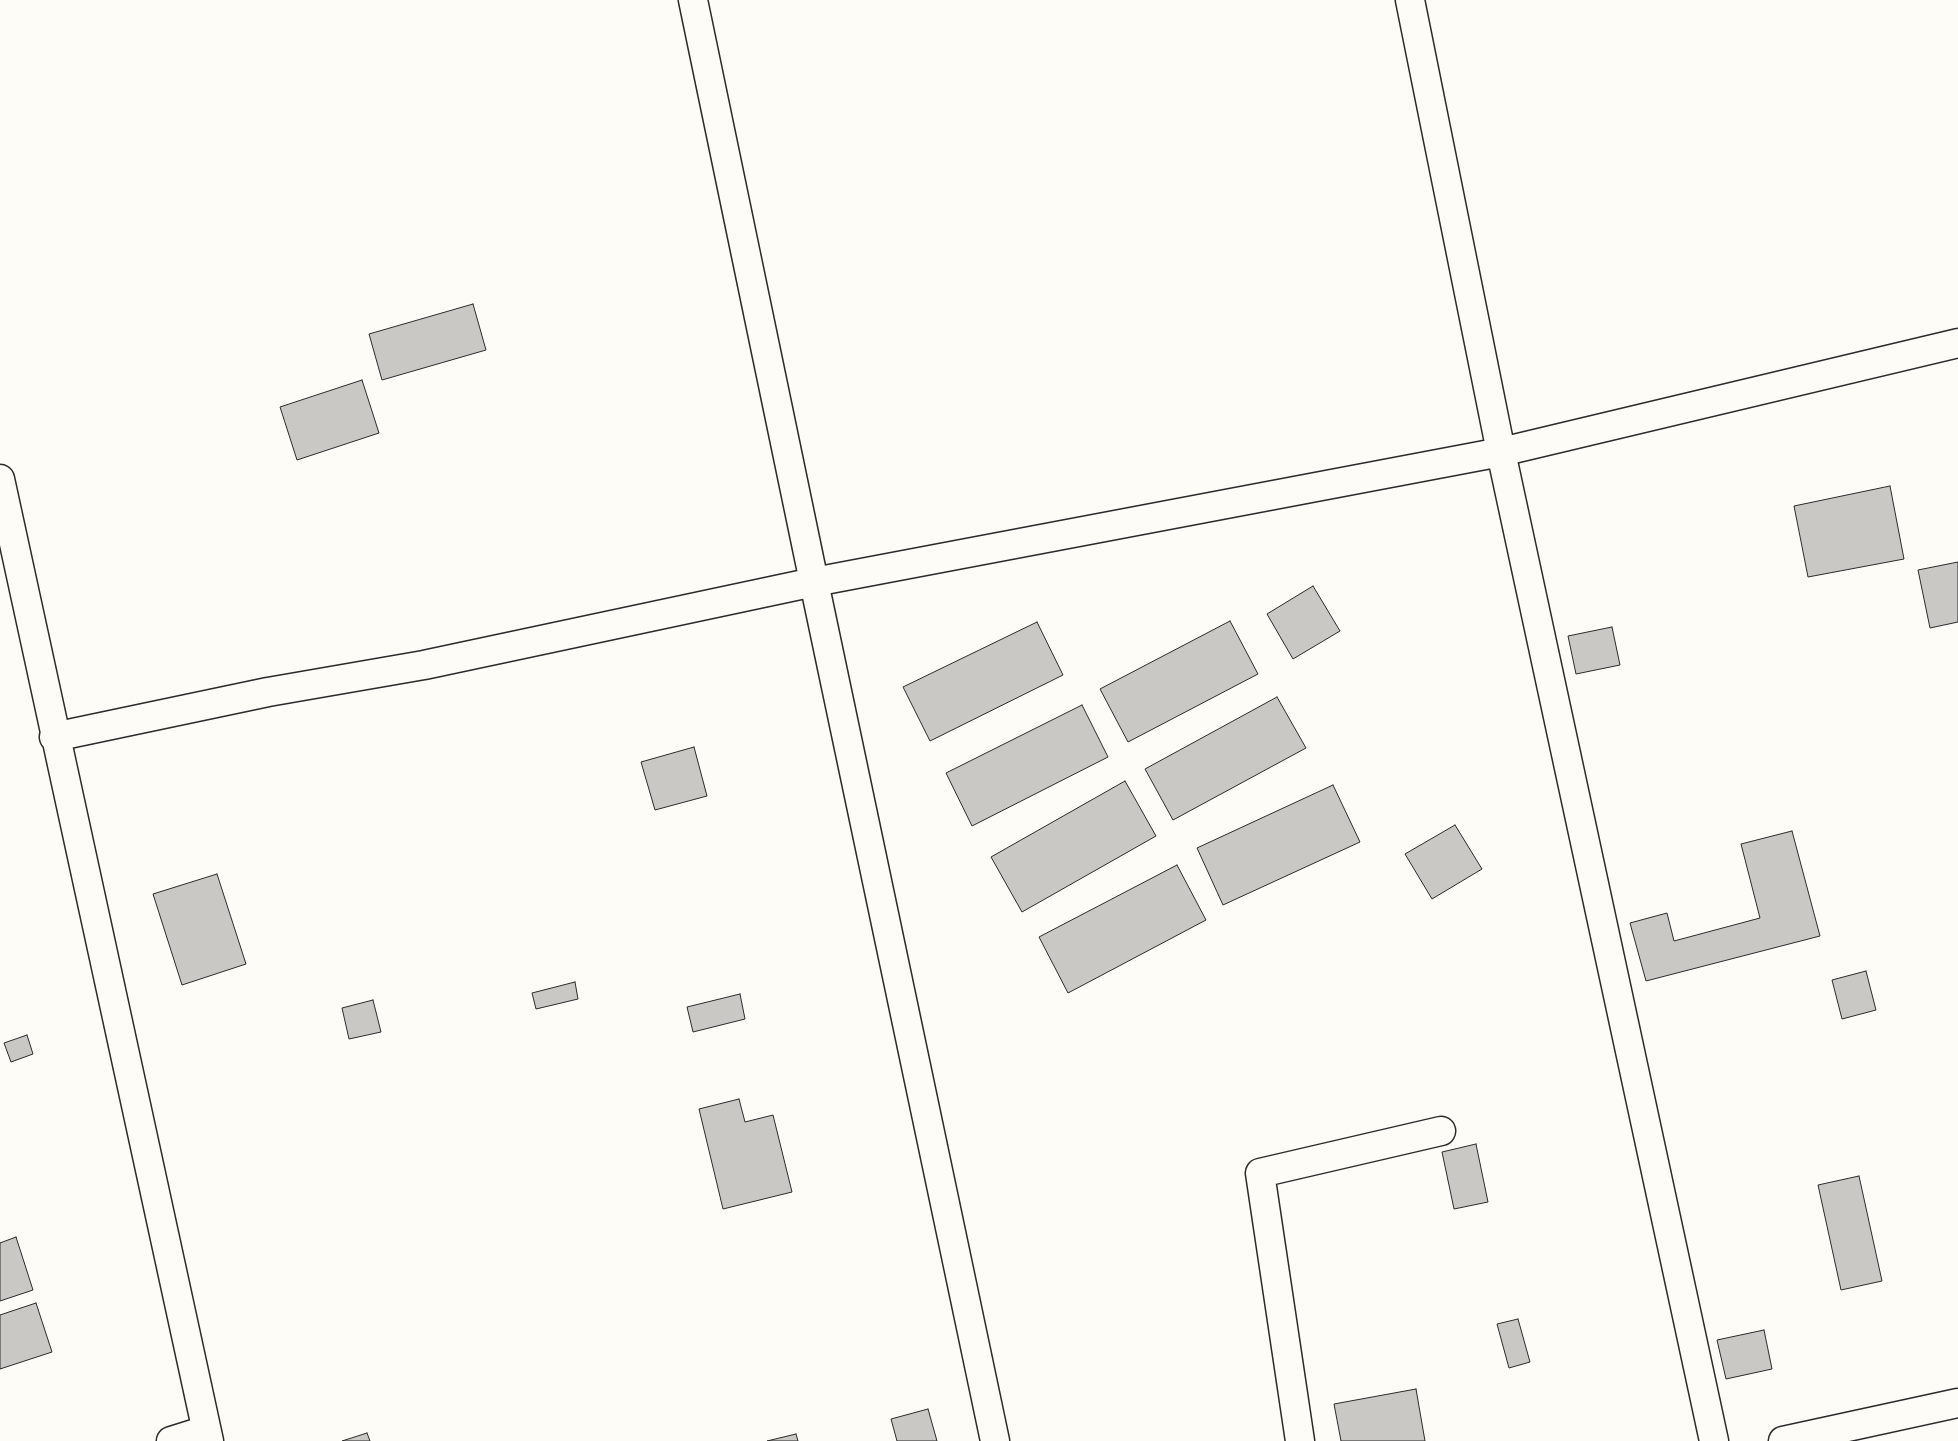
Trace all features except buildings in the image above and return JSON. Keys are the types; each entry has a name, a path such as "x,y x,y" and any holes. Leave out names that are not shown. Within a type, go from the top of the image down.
{"street":[{"path":"693,0 996,1441"},
{"path":"1410,0 1501,452 1714,1441"},
{"path":"54,736 268,692 424,665 814,582 1501,452 1958,343"},
{"path":"0,479 54,736 207,1435 171,1441"},
{"path":"1300,1441 1260,1172 1441,1131"},
{"path":"1783,1441 1958,1403"}]}
